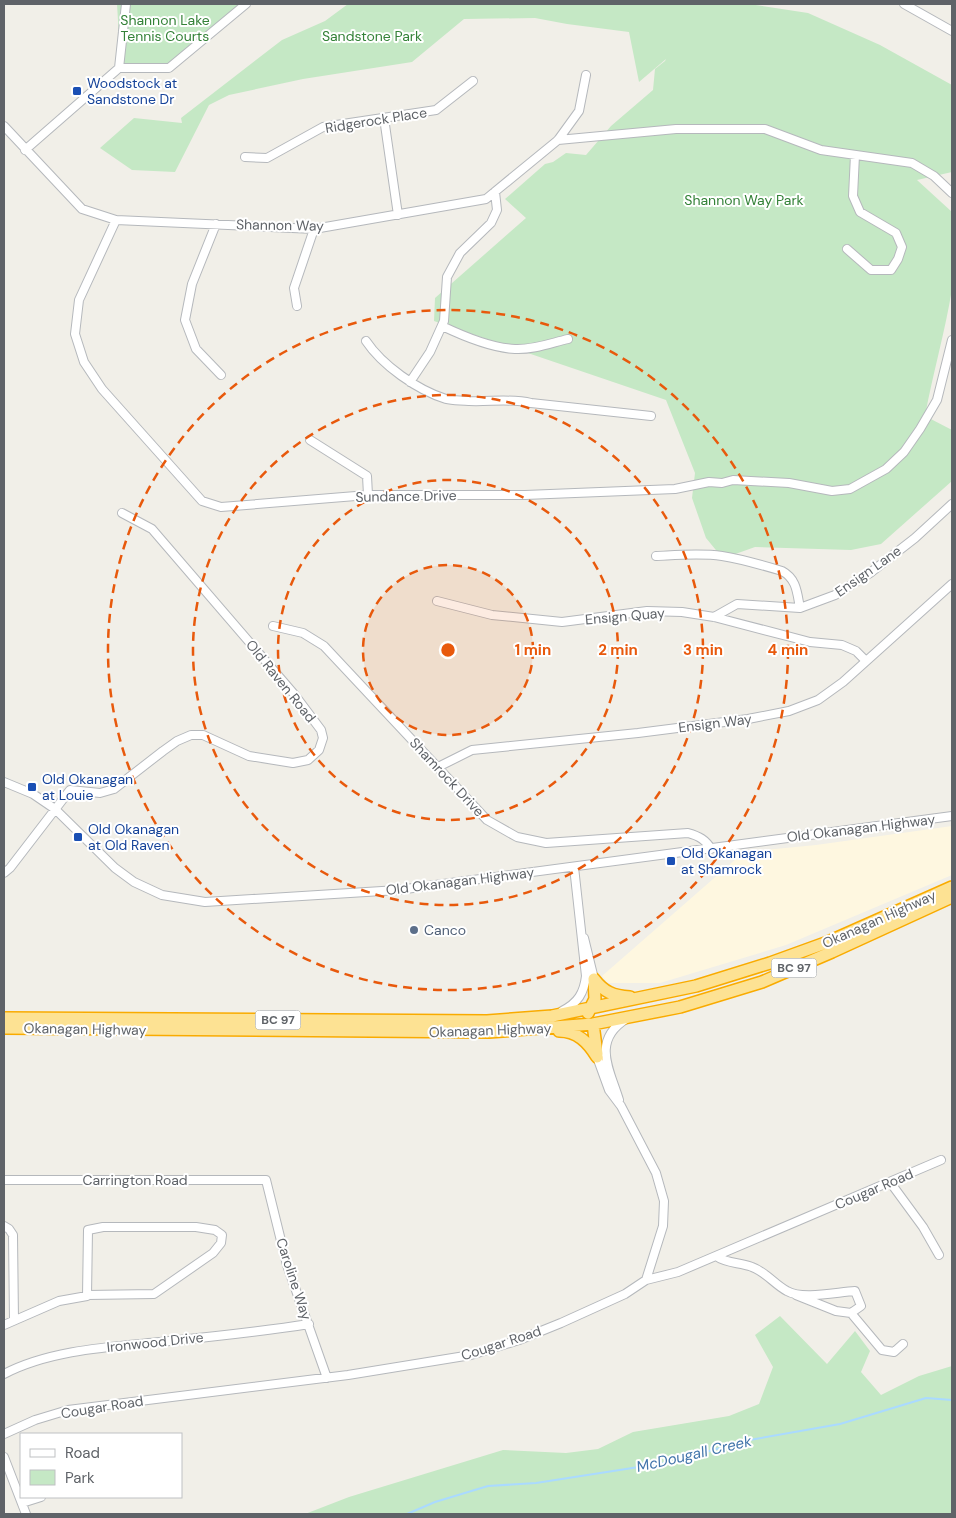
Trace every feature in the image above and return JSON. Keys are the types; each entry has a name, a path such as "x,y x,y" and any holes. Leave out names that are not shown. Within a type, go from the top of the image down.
{"highway":[{"name":"Okanagan Highway","path":"4,1018 487,1021 552,1016 646,998 696,986 770,963 828,942 952,887"},
{"name":"Okanagan Highway","path":"4,1028 488,1032 593,1024 680,1006 730,993 762,982 952,897"},
{"path":"594,979 607,993 619,997 646,998"},
{"path":"530,1030 553,1020 581,1017 587,1014 592,1009 595,999 594,979"},
{"path":"597,1057 593,1024 602,1014 627,1010 646,998"},
{"path":"530,1030 567,1031 575,1034 582,1038 597,1057"}],"street":[{"path":"119,68 126,4"},
{"path":"25,150 119,68 168,68 246,4"},
{"path":"904,4 952,31"},
{"name":"Shannon Way","path":"4,126 82,209 116,220 314,229 486,200 558,140 579,111 586,74"},
{"name":"Ridgerock Place","path":"245,157 267,158 323,127 436,110 473,81"},
{"path":"384,118 398,215"},
{"path":"558,140 676,129 765,129 821,150 912,163 934,176 952,193"},
{"path":"847,249 870,270 891,270 898,259 902,247 896,233 860,212 853,196 855,155"},
{"path":"410,382 430,352 444,321 447,277 460,252 491,223 497,210 495,192"},
{"name":"Sundance Drive","path":"116,220 79,300 74,334 84,362 102,389 202,501 221,507 368,495 525,495 675,489 709,482 722,483 733,480 789,482 832,491 850,489 886,468 904,452 920,429 937,400 952,340"},
{"path":"216,224 192,284 186,320 196,349 221,375"},
{"path":"297,306 294,288 314,229"},
{"path":"442,326 478,341 514,349 532,348 568,339"},
{"path":"366,341 374,353 410,382 446,399 470,401 520,400 531,403 651,416"},
{"path":"310,440 367,476 368,495"},
{"name":"Ensign Lane","path":"714,617 737,604 800,608 835,595 870,573 915,538 952,504"},
{"name":"Old Raven Road","path":"55,809 70,790 100,793 114,789 162,751 177,741 191,736 203,735 250,756 293,763 308,760 319,750 324,738 321,730 294,694 152,529 122,513"},
{"path":"656,556 703,554 738,558 782,571 789,574 794,581 800,608"},
{"name":"Ensign Way","path":"438,767 472,750 638,733 748,719 789,711 818,700 842,682 952,584"},
{"name":"Ensign Quay","path":"438,601 492,615 562,622 647,610 682,612 714,617 810,642 842,645 856,651 866,660"},
{"name":"Shamrock Drive","path":"273,626 302,633 324,646 487,820 517,837 546,843 688,833 701,837 711,849"},
{"name":"Old Okanagan Highway","path":"4,782 33,794 55,809 115,868 134,882 162,895 205,902 398,890 952,816"},
{"path":"4,872 10,868 55,809"},
{"path":"552,1016 569,1008 581,996 586,976 574,867"},
{"path":"582,929 594,979"},
{"path":"628,1017 609,1034 605,1057 621,1106 656,1172 664,1201 663,1226 646,1280"},
{"path":"597,1057 609,1090 621,1106"},
{"name":"Cougar Road","path":"4,1434 35,1420 68,1410 328,1378 471,1355 519,1340 561,1323 625,1294 646,1280 678,1272 941,1160"},
{"name":"Carrington Road","path":"4,1180 266,1180"},
{"name":"Caroline Way","path":"266,1180 287,1265 328,1378"},
{"path":"890,1182 923,1228 939,1255"},
{"path":"4,1226 13,1235 14,1320"},
{"path":"4,1325 49,1305 86,1296 88,1230 103,1227 196,1227 215,1230 222,1235 221,1243 212,1253 154,1294 88,1295"},
{"path":"716,1256 722,1260 761,1270 785,1290 796,1295 836,1312 851,1312 861,1306 855,1291 796,1295"},
{"path":"851,1312 882,1350 894,1352 903,1344"},
{"name":"Ironwood Drive","path":"4,1374 42,1359 100,1347 262,1332 309,1324"},
{"path":"4,1457 20,1498"},
{"path":"20,1498 26,1514"},
{"path":"22,1503 38,1498"}],"shaded area":[{"path":"952,826 952,875 786,945 660,983 608,983 602,976 744,852 816,845"}],"green space":[{"name":"Shannon Lake Tennis Courts","path":"117,4 245,4 173,62 121,71"},
{"path":"348,4 749,4 808,13 880,45 952,85 952,172 917,180 952,212 952,289 925,416 952,430 952,481 881,544 851,550 755,547 727,557 720,555 706,538 692,498 695,473 666,400 434,321 435,298 526,218 505,199 545,164 553,162 566,153 586,155 611,126 653,90 655,69 666,59 639,82 629,32 535,18 464,19 412,62 303,79 229,95 209,105 175,172 132,170 100,148 134,118 182,123 181,118 282,40 325,21"},
{"path":"780,1316 827,1364 855,1331 870,1351 861,1372 881,1395 919,1376 952,1366 952,1514 305,1514 349,1497 503,1450 566,1453 598,1449 633,1432 729,1416 759,1404 773,1367 755,1335"}],"waterway":[{"name":"McDougall Creek","path":"407,1514 435,1502 488,1486 536,1483 671,1462 744,1441 840,1424 926,1398 952,1400"}],"place":[{"name":"Woodstock at Sandstone Dr","path":"77,91"},
{"name":"Old Okanagan at Louie","path":"32,787"},
{"name":"Old Okanagan at Old Raven","path":"78,837"},
{"name":"Old Okanagan at Shamrock","path":"671,861"},
{"name":"Canco","path":"414,930"}],"park label":[{"name":"Sandstone Park","path":"372,36"},
{"name":"Shannon Way Park","path":"744,200"}]}
